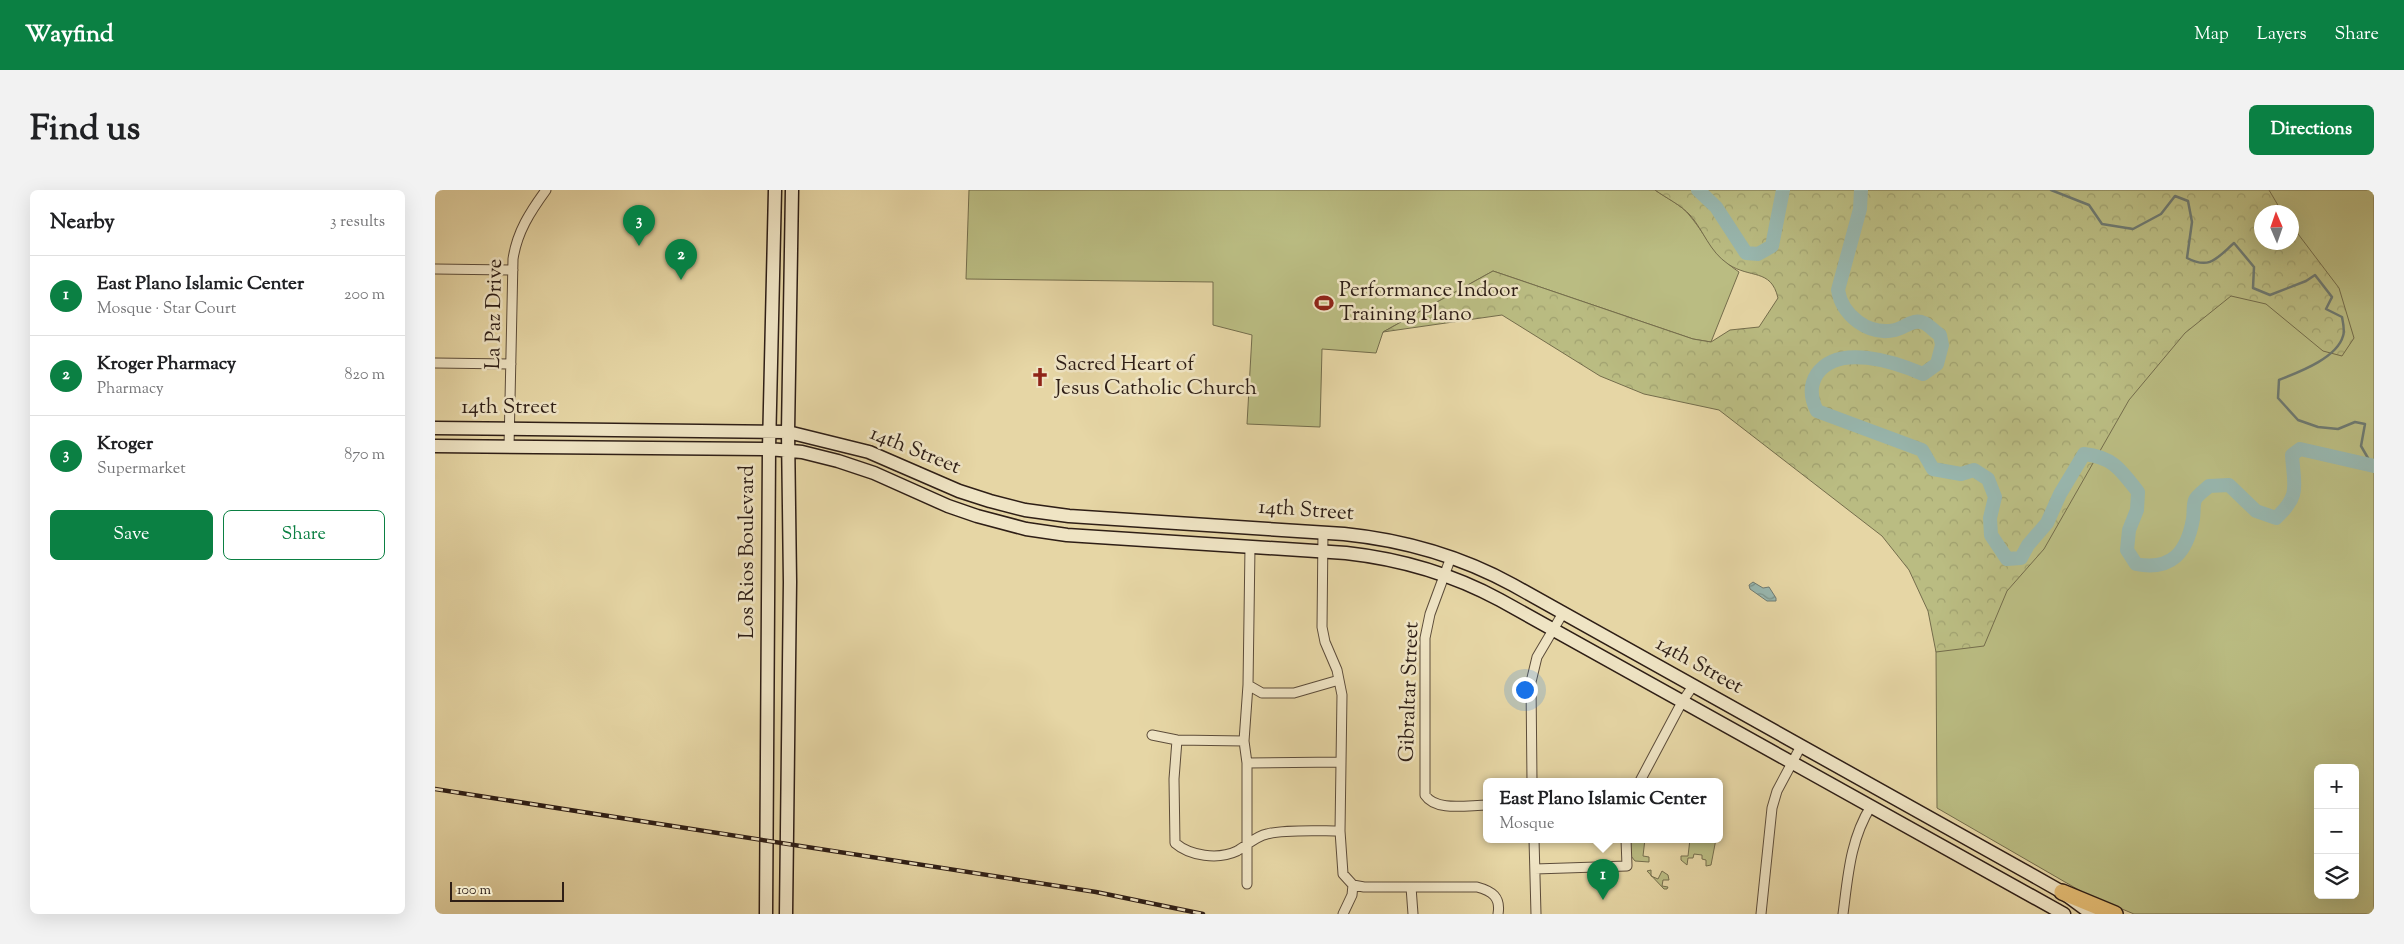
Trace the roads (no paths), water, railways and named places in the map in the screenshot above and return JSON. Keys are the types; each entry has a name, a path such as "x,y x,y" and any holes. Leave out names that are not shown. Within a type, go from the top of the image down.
{"main road":[{"name":"Los Rios Boulevard","path":"766,914 769,449 771,430 775,190"},
{"name":"Los Rios Boulevard","path":"787,914 790,596 788,432 792,190"},
{"path":"774,220 790,223"},
{"path":"772,306 790,306"},
{"name":"14th Street","path":"435,428 771,430 788,432 869,452 941,483 1005,505 1069,516 1323,532 1385,539 1451,557 1501,578 2062,892 2092,914"},
{"path":"626,429 626,448"},
{"name":"14th Street","path":"435,446 769,449 788,451 816,455 851,464 934,500 1002,523 1067,535 1322,552 1383,558 1444,575 1489,594 2064,914"},
{"path":"934,500 941,483"},
{"path":"1067,535 1069,516"},
{"path":"1161,541 1163,522"},
{"path":"768,599 790,596"},
{"path":"767,702 788,701"},
{"path":"1947,848 1956,833"},
{"path":"2062,892 2115,914"}],"street":[{"name":"La Paz Drive","path":"509,447 515,242 531,210 546,190"},
{"path":"435,269 513,270"},
{"path":"435,363 511,364"},
{"path":"1323,532 1322,627 1325,642 1337,670 1342,695 1340,831 1343,874 1353,885 1364,887 1477,887 1495,894 1498,914"},
{"path":"1247,884 1247,763 1244,741 1248,685 1249,547"},
{"name":"Gibraltar Street","path":"1451,557 1430,614 1425,638 1425,794 1429,801 1439,805 1483,805"},
{"path":"1532,778 1531,682 1537,657 1563,613"},
{"path":"1248,685 1262,693 1294,693 1339,680"},
{"path":"1642,778 1682,702 1693,686"},
{"path":"1152,735 1177,740 1244,741"},
{"path":"1177,740 1174,779 1175,843 1189,852 1217,856 1235,852 1266,834 1340,831"},
{"path":"1761,914 1772,808 1777,791 1801,746"},
{"path":"1247,763 1341,762"},
{"path":"1843,914 1852,850 1861,822 1871,806"},
{"path":"1534,843 1536,914"},
{"path":"1535,869 1627,866 1626,843"},
{"path":"1343,914 1352,895 1353,885"},
{"path":"1411,887 1413,914"}],"water":[{"path":"1753,582 1763,588 1769,587 1776,601 1767,601 1750,589 1749,585"}],"waterway":[{"path":"1698,190 1716,207 1746,253 1758,254 1772,246 1783,190"},
{"path":"1861,190 1860,209 1838,290 1840,299 1851,315 1866,327 1885,331 1899,329 1913,322 1920,322 1928,325 1940,335 1942,345 1937,364 1923,374 1898,365 1867,358 1852,357 1838,359 1826,365 1814,379 1812,397 1815,406 1817,411 1922,450 1933,469 1961,474 1974,470 1988,479 1995,497 1990,518 1991,535 2007,559 2021,558 2028,545 2047,523 2060,494 2084,454 2102,458 2115,466 2138,492 2137,510 2129,530 2127,550 2136,564 2149,565 2159,565 2168,562 2182,550 2190,531 2195,500 2209,486 2229,485 2256,511 2276,518 2293,496 2292,455 2300,449 2374,466"},
{"path":"2051,190 2089,205 2102,224 2133,229 2161,214 2175,196 2188,201 2192,222 2187,258 2202,263 2213,261 2234,243 2254,267 2253,288 2270,295 2306,281 2315,275 2332,297 2326,309 2342,317 2343,336 2339,344 2325,357 2279,380 2278,398 2298,420 2318,427 2338,429 2355,422 2365,424 2361,446 2372,465"}],"railway":[{"path":"435,789 1096,892 1203,914"}],"place":[{"name":"Kroger","path":"639,246"},
{"name":"Kroger Pharmacy","path":"681,280"},
{"name":"Performance Indoor Training Plano","path":"1324,303"},
{"name":"Sacred Heart of Jesus Catholic Church","path":"1040,377"},
{"name":"East Plano Islamic Center","path":"1603,900"}]}
